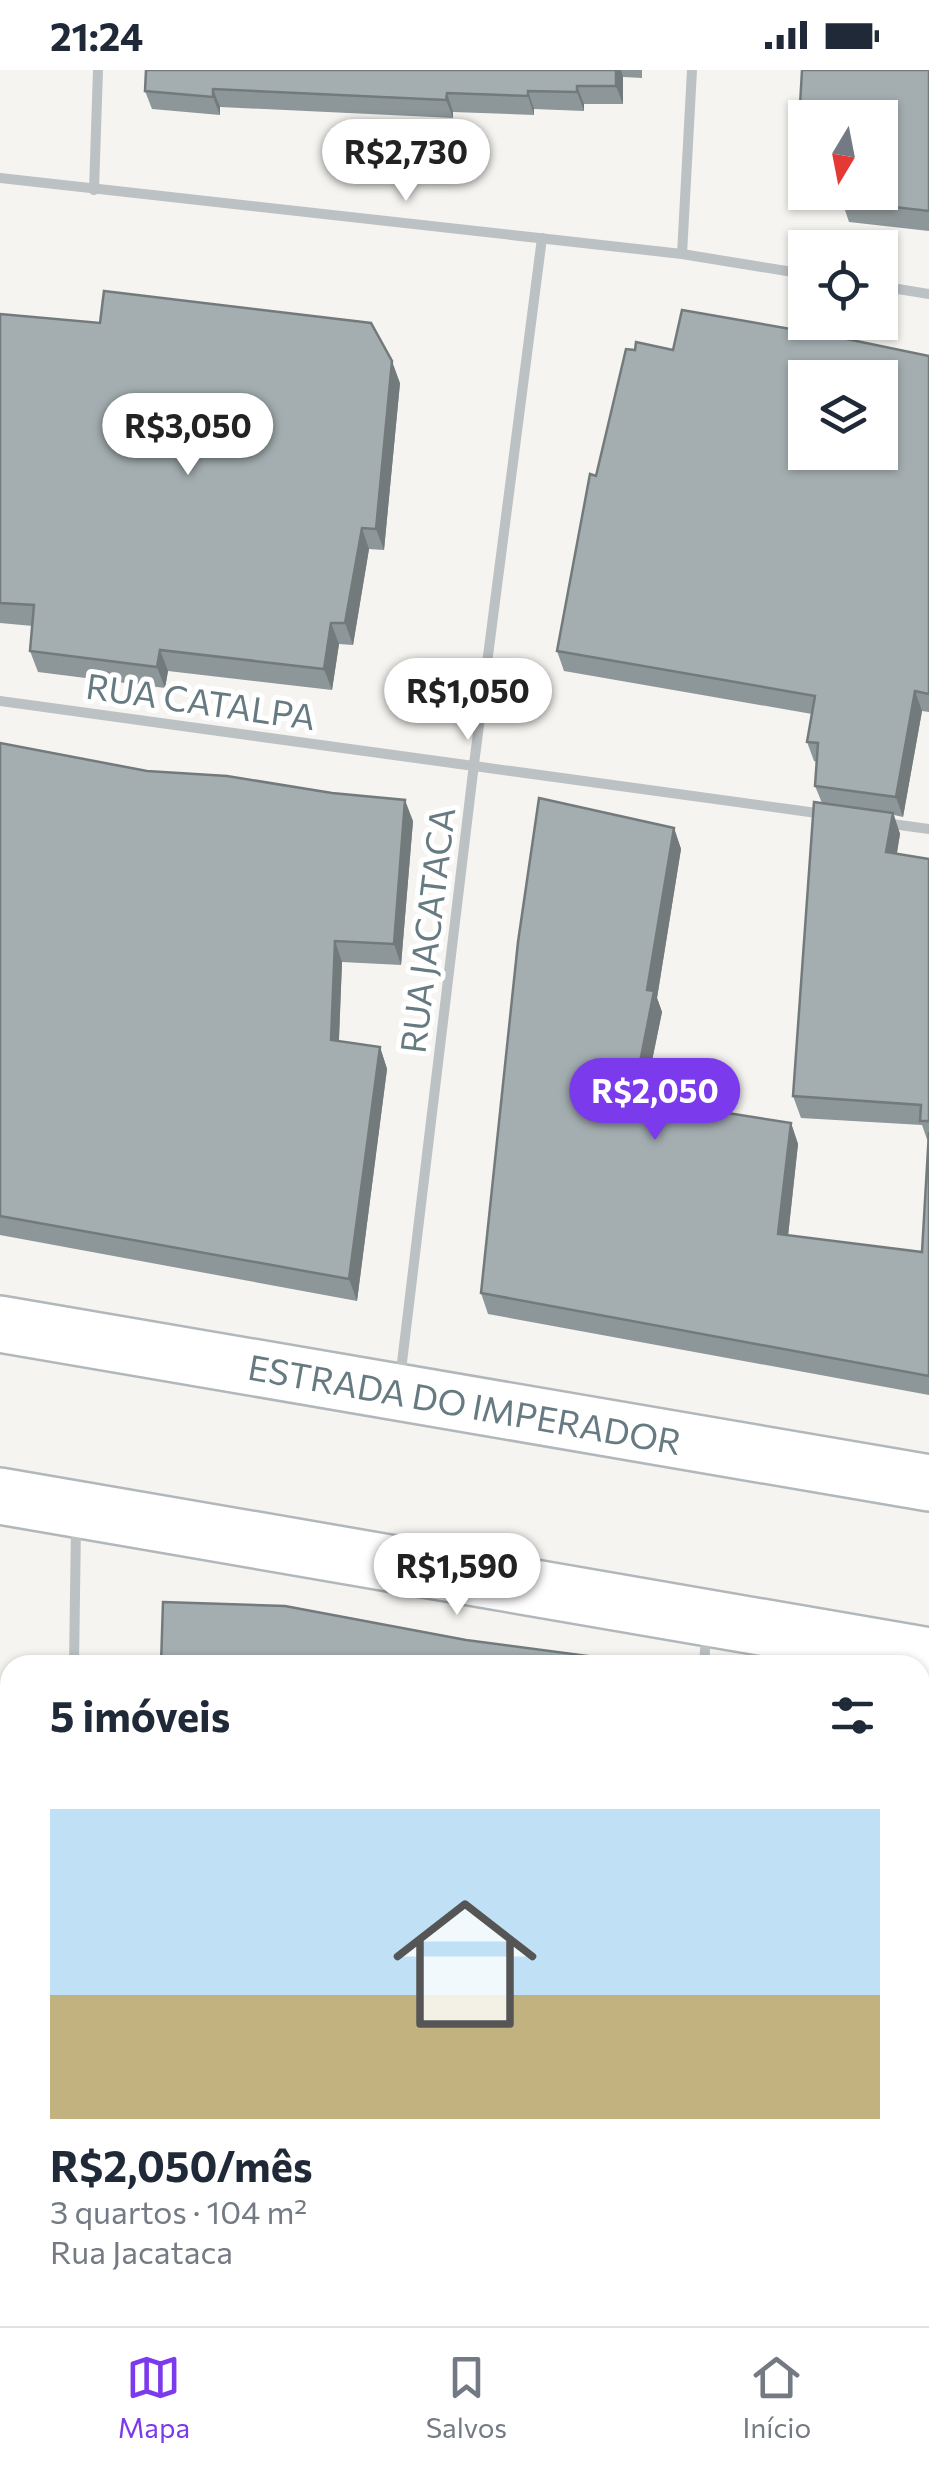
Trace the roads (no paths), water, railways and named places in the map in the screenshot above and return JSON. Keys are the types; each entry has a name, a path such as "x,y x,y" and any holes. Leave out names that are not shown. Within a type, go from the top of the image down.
{"main road":[{"name":"ESTRADA DO IMPERADOR","path":"0,1324 929,1482"},
{"path":"0,1496 706,1642 913,1655"}],"street":[{"path":"94,190 98,70"},
{"path":"682,254 692,70"},
{"path":"0,178 682,254 788,271"},
{"name":"RUA JACATACA","path":"399,1392 542,238"},
{"path":"898,289 929,294"},
{"name":"RUA CATALPA","path":"0,701 834,816"},
{"path":"872,821 929,829"},
{"path":"74,1655 76,1509"}]}
